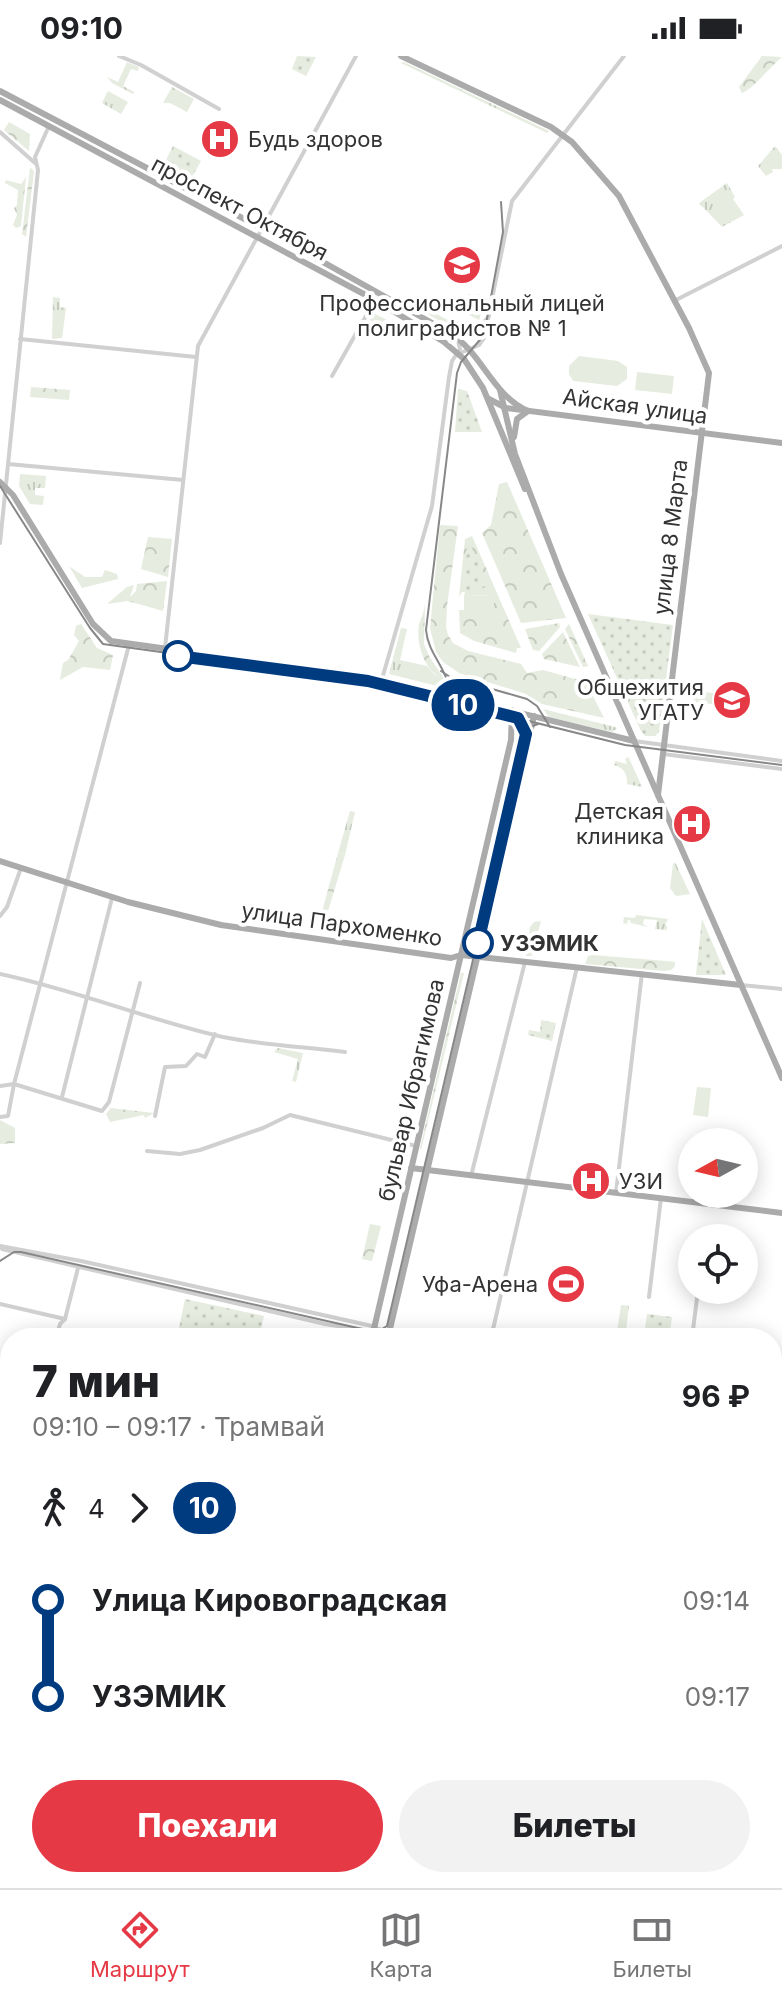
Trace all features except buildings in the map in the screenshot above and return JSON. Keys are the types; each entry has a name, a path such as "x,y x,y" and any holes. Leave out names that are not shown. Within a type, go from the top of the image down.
{"main road":[{"path":"401,56 564,134"},
{"name":"проспект Октября","path":"0,91 444,341 469,365 483,388 541,522"},
{"path":"13,107 17,99"},
{"name":"проспект Октября","path":"0,100 223,215 263,230 457,337 499,388"},
{"name":"улица 8 Марта","path":"564,134 619,196 709,373 658,795"},
{"path":"293,256 296,248"},
{"path":"415,324 420,316"},
{"path":"483,388 489,382 513,403 528,411 517,419 513,446"},
{"path":"499,388 513,446 593,650 782,1078"},
{"name":"Айская улица","path":"486,396 493,403 506,408 782,443"},
{"path":"3,484 93,624 111,641 382,679 634,741"},
{"name":"бульвар Ибрагимова","path":"374,1328 511,740 512,710"},
{"name":"бульвар Ибрагимова","path":"390,1328 534,716"},
{"name":"улица Пархоменко","path":"0,861 112,898 221,925 451,958 461,955 741,985"},
{"path":"411,1168 782,1213"}],"street":[{"path":"119,56 219,109"},
{"path":"165,649 196,357 201,341 356,56"},
{"path":"382,679 431,512 452,361 458,354 483,342 512,201 624,56"},
{"path":"35,163 36,153 49,126"},
{"path":"0,132 35,163 38,170 8,464 3,484 0,543"},
{"path":"674,301 782,246"},
{"path":"332,376 375,300"},
{"path":"458,354 460,345 457,337 475,333 489,316"},
{"path":"20,339 196,357"},
{"path":"8,464 183,480"},
{"path":"0,1117 8,1116 129,645"},
{"path":"634,741 664,750 782,769"},
{"path":"664,750 675,748 782,761"},
{"path":"0,916 7,907 21,868"},
{"path":"62,1097 112,898"},
{"path":"471,1176 525,962"},
{"path":"493,1328 577,967"},
{"path":"616,1193 642,973"},
{"path":"0,974 215,1034 345,1052"},
{"path":"0,1086 14,1084 102,1111 109,1102 140,983"},
{"name":"улица Пархоменко","path":"741,985 782,989"},
{"path":"155,1116 165,1067 186,1066 197,1054 205,1057 215,1034"},
{"path":"147,1151 180,1154 207,1148 290,1115 416,1146"},
{"path":"649,1297 661,1198"},
{"path":"0,1247 226,1301 288,1308 359,1328"},
{"path":"0,1247 81,1261 227,1295 287,1315 346,1328"},
{"path":"59,1328 65,1319 78,1267"},
{"path":"226,1301 227,1295"},
{"path":"0,1304 65,1319"},
{"path":"693,1328 696,1304"},
{"path":"287,1315 288,1308"},
{"path":"325,1324 327,1317"}],"green space":[{"path":"297,56 316,57 306,76 292,69"},
{"path":"762,56 782,57 742,93 739,87"},
{"path":"127,62 139,67 138,71 131,69 123,86 133,94 107,77 118,82"},
{"path":"401,63 549,131 547,133"},
{"path":"172,87 194,99 187,112 170,103 163,103"},
{"path":"108,91 128,102 121,114 102,103"},
{"path":"9,122 30,134 29,151 4,130"},
{"path":"173,146 201,161 191,179 164,164"},
{"path":"775,146 782,155 782,169 772,169 773,172 766,176 758,166"},
{"path":"30,168 34,171 26,237 22,234"},
{"path":"26,177 21,226 16,228 13,225 17,215 14,208 18,190 5,183 6,180 21,184"},
{"path":"727,183 744,215 722,227 699,203"},
{"path":"469,294 486,298 479,320 467,314 468,310 462,306"},
{"path":"53,297 60,298 60,307 66,308 62,338 52,339"},
{"path":"406,297 453,323 451,327 404,301"},
{"path":"373,313 391,322 378,339 364,332"},
{"path":"579,356 618,361 627,367 627,379 617,386 573,381 569,366"},
{"path":"637,372 674,376 672,394 635,390"},
{"path":"31,387 70,390 69,400 30,397"},
{"path":"458,389 467,391 482,432 455,432"},
{"path":"20,474 46,476 45,488 35,488 35,495 44,496 43,505 30,504 19,486"},
{"path":"507,482 566,618 521,623 482,533 491,525 499,484"},
{"path":"440,525 458,526 446,627 453,643 468,651 521,664 527,673 543,670 586,682 604,718 542,704 526,694 459,673 443,662 436,652 430,628"},
{"path":"472,536 521,648 517,648 516,653 474,641 460,633 459,610 481,610 493,595 464,596 465,592 459,597 465,539"},
{"path":"148,537 172,539 168,577 141,569"},
{"path":"471,546 488,586 474,592 462,592 467,547"},
{"path":"69,566 85,577 102,577 105,570 117,574 118,579 82,588"},
{"path":"167,581 163,611 128,601 107,604 127,587 134,585 130,597 136,591 137,584"},
{"path":"494,595 494,620 482,621 481,610 464,610 464,596"},
{"path":"425,604 424,644 443,677 431,669 422,654 418,628"},
{"path":"588,614 673,625 659,732 655,736 645,736 641,731"},
{"path":"559,623 560,627 539,651 533,650 525,629"},
{"path":"81,624 97,648 113,655 110,670 83,667 60,680 63,663 79,641 74,635 76,626"},
{"path":"569,624 588,666 583,667 565,629"},
{"path":"401,628 407,629 400,660 427,666 434,674 443,677 445,688 389,674"},
{"path":"563,632 580,667 544,659 542,654"},
{"path":"695,691 721,694 720,705 693,702"},
{"path":"543,709 617,729 612,732 549,717"},
{"path":"520,741 522,743 497,852 495,851"},
{"path":"629,757 642,787 627,784 624,772 614,765 615,761 627,764 625,759"},
{"path":"350,811 355,812 345,855 338,853"},
{"path":"338,853 345,855 322,931 317,930"},
{"path":"675,862 690,894 676,896 670,888"},
{"path":"636,915 668,919 665,925 667,930 655,929 657,920 644,919 643,924 648,927 631,923 630,920 627,924 623,923 624,917 635,918"},
{"path":"702,919 726,975 696,975"},
{"path":"541,921 532,956 526,956 530,927 534,922"},
{"path":"588,956 675,962 675,966 664,971 585,964"},
{"path":"461,973 464,973 421,1150 420,1148"},
{"path":"541,1020 556,1023 552,1041 528,1035 529,1030 540,1032"},
{"path":"278,1048 303,1053 296,1082 292,1081 298,1059 274,1052"},
{"path":"697,1087 711,1088 708,1117 693,1115"},
{"path":"111,1108 154,1113 145,1118 144,1115 110,1122 106,1114"},
{"path":"0,1120 15,1128 15,1143 0,1144"},
{"path":"370,1224 381,1226 372,1261 362,1259"},
{"path":"185,1299 264,1316 261,1328 179,1328"},
{"path":"621,1305 629,1306 626,1328 618,1328"},
{"path":"647,1314 672,1317 670,1328 645,1328"}],"tram line":[{"path":"434,699 443,697 449,687 426,630 457,373 461,362 484,335 503,232 501,202"},
{"path":"0,486 103,644 368,681 625,745 782,765"},
{"name":"10","path":"178,656 368,681 518,718 526,734 478,943"},
{"path":"441,671 450,677 527,699 537,706 550,727"},
{"path":"384,1328 387,1326 526,734 530,727 538,724"},
{"path":"0,1261 14,1252 21,1252 358,1328"}],"place":[{"name":"Будь здоров","path":"220,139"},
{"name":"Профессиональный лицей полиграфистов № 1","path":"462,265"},
{"name":"Общежития УГАТУ","path":"732,700"},
{"name":"Детская клиника","path":"692,824"},
{"name":"УЗЭМИК","path":"478,943"},
{"name":"УЗИ","path":"591,1181"},
{"name":"Уфа-Арена","path":"566,1284"}]}
